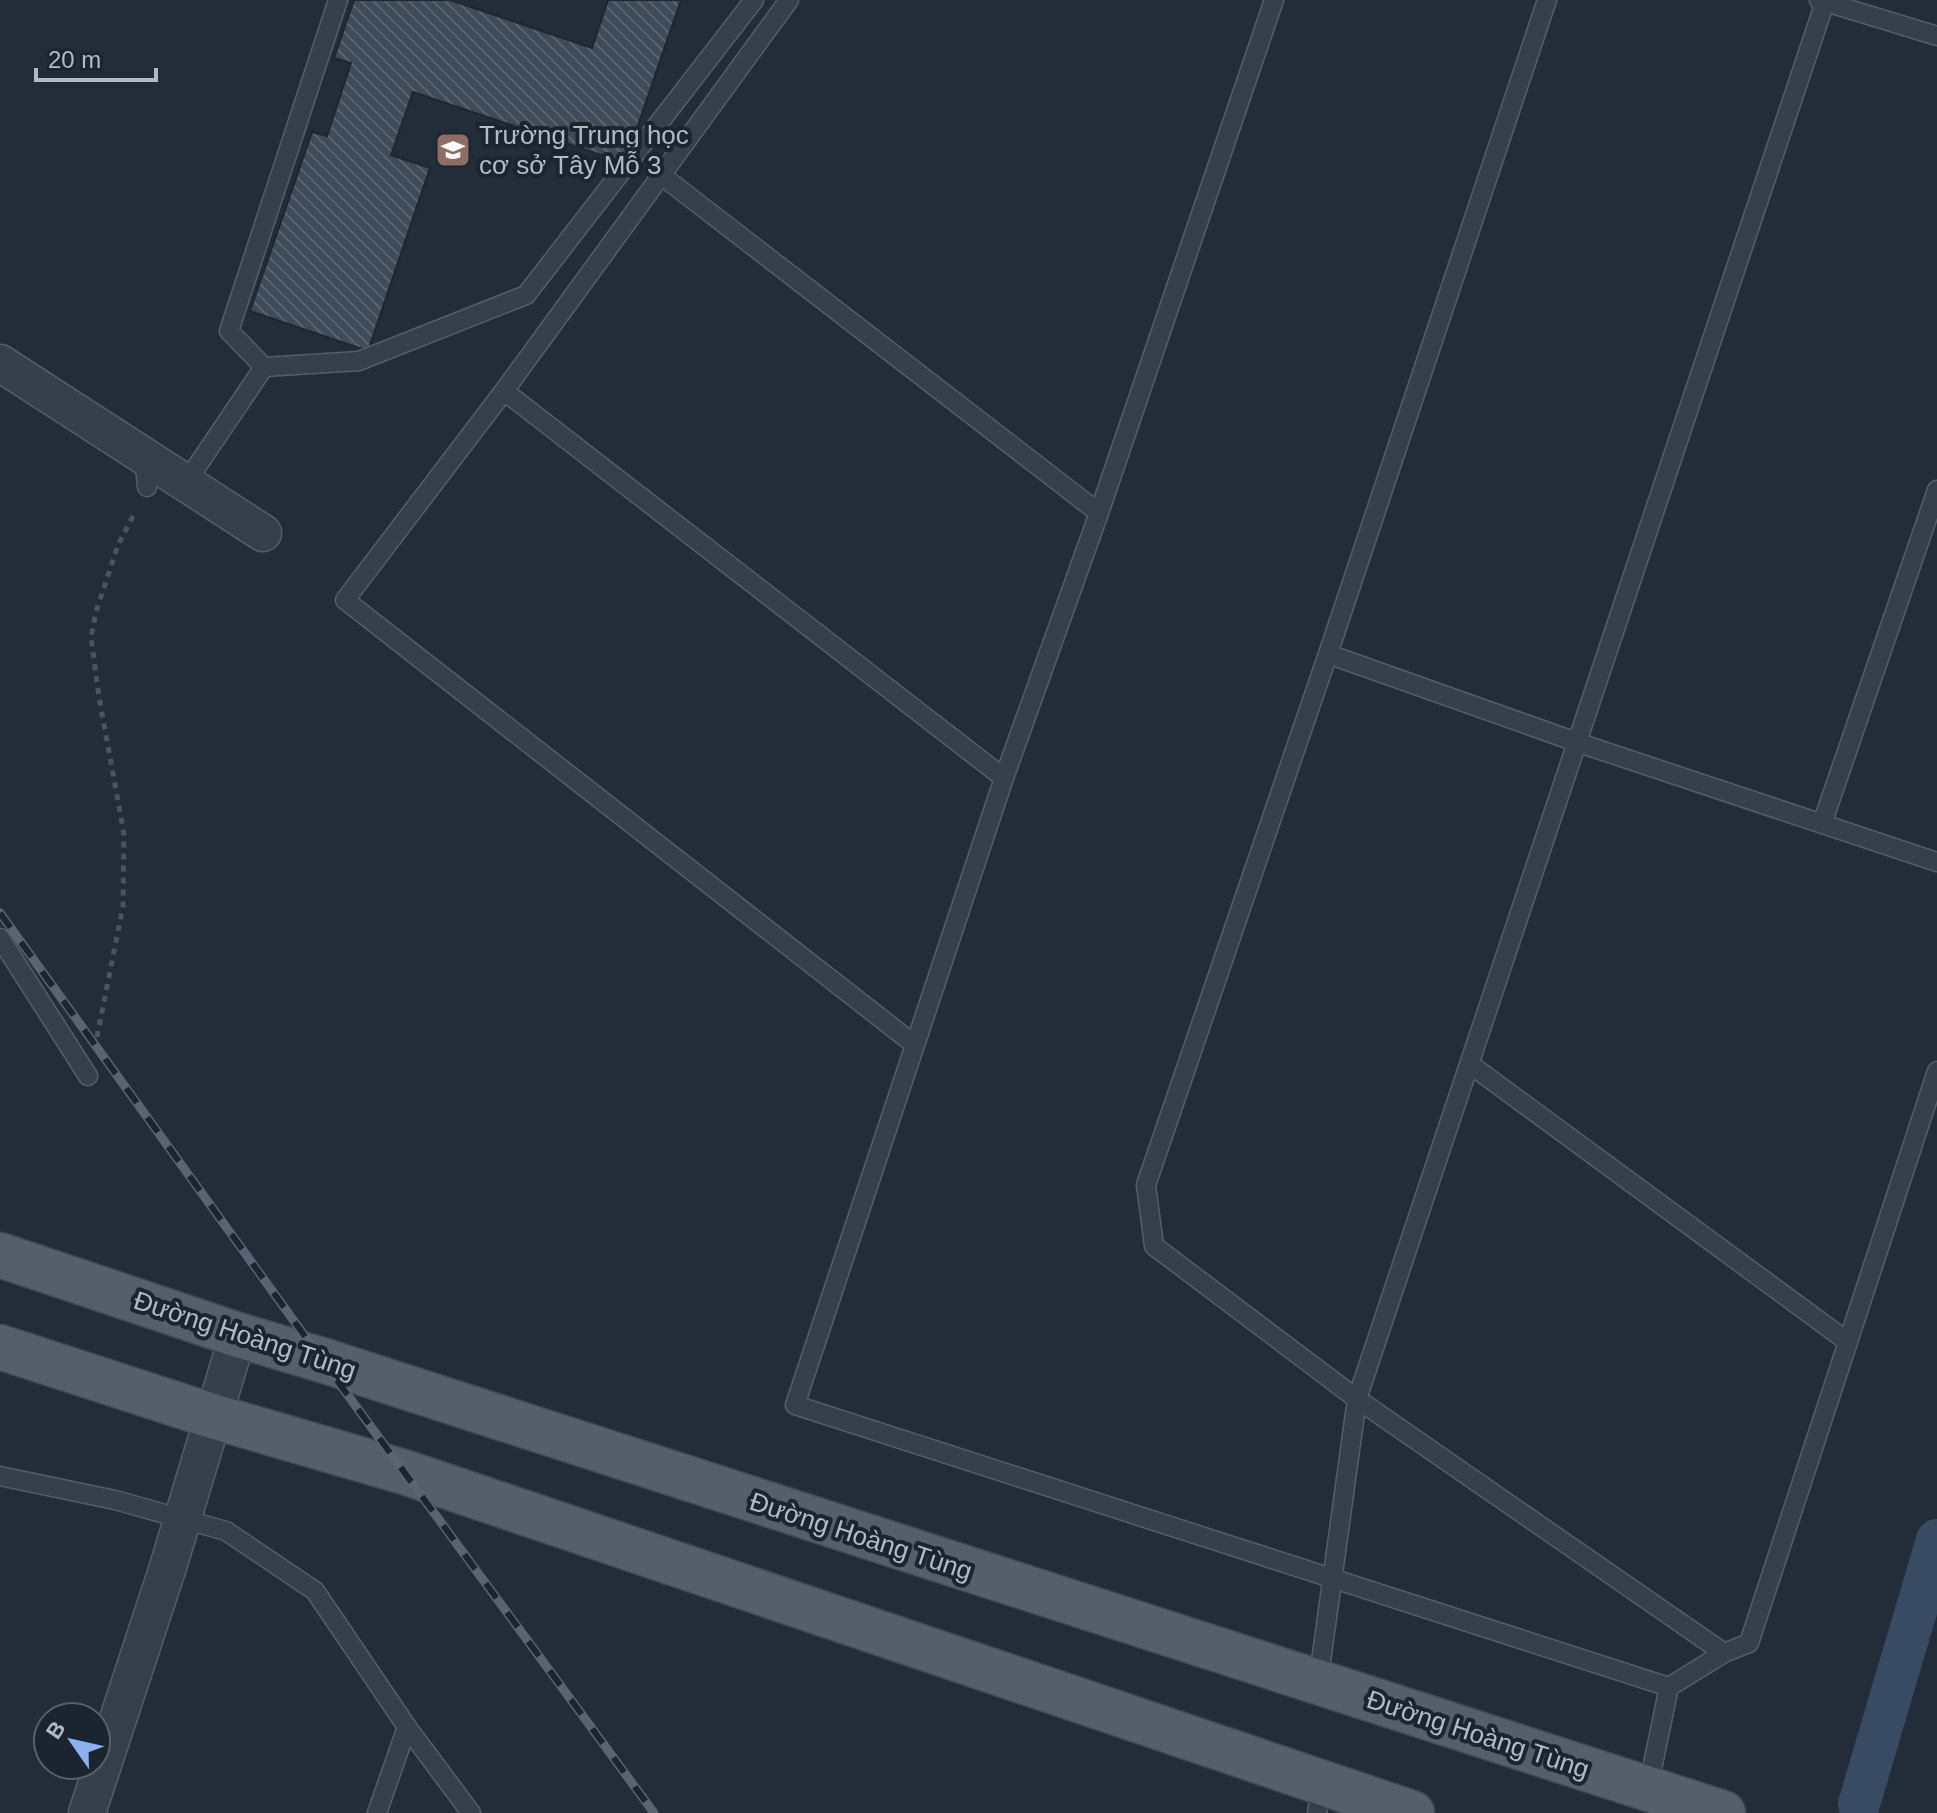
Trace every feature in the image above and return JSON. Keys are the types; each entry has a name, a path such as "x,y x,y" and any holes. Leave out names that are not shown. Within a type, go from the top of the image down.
{"main road":[{"name":"Đường Hoàng Tùng","path":"0,1255 238,1335 1723,1813"},
{"path":"0,1347 212,1416 404,1472 1320,1797 1412,1813"}],"street":[{"path":"0,363 145,472 185,484 263,533"},
{"path":"87,1813 168,1567 238,1335"}],"lane":[{"path":"338,0 229,331 264,367 359,361 526,295 754,0"},
{"path":"789,0 504,391 345,600 915,1045"},
{"path":"1274,0 1099,513 1004,778 795,1405 1669,1687"},
{"path":"1547,0 1146,1185 1154,1246 1357,1399 1724,1653"},
{"path":"1318,1683 1357,1399 1579,743 1822,1 1937,36"},
{"path":"661,175 1099,513"},
{"path":"185,484 264,367"},
{"path":"504,391 1004,778"},
{"path":"1822,824 1937,490"},
{"path":"1328,654 1579,743 1937,862"},
{"path":"0,938 88,1076"},
{"path":"1471,1065 1848,1342"},
{"path":"1648,1788 1669,1687 1724,1653 1749,1643 1937,1071"},
{"path":"0,1476 64,1488 226,1531 315,1591 407,1727 471,1813"},
{"path":"377,1813 407,1727"}],"path":[{"path":"95,1045 123,906 124,834 91,637 96,612 145,472"}],"building":[{"path":"354,0 450,0 592,48 608,0 681,0 625,163 413,92 391,155 430,168 368,351 250,311 312,132 327,136 351,63 334,58"}],"waterway":[{"path":"1859,1804 1937,1540"}],"railway":[{"path":"0,913 654,1813"}],"place":[{"name":"Trường Trung học cơ sở Tây Mỗ 3","path":"453,150"}]}
